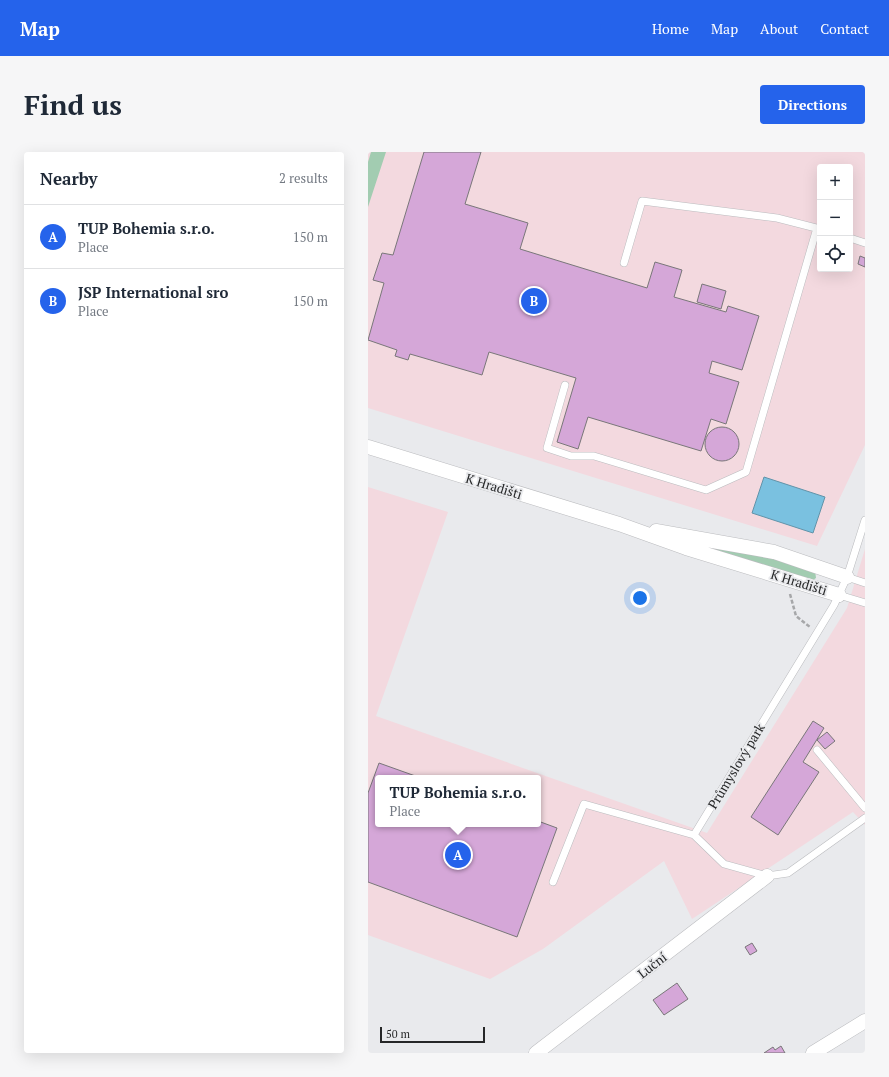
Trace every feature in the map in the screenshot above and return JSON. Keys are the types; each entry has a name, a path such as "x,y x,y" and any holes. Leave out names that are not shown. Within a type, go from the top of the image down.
{"street":[{"name":"K Hradišti","path":"368,447 619,524 686,548 839,595"},
{"name":"K Hradišti","path":"619,524 774,552 847,577"},
{"name":"Luční","path":"536,1053 767,876"},
{"path":"813,1053 865,1021"}],"lane":[{"path":"624,263 642,201 777,218 817,228"},
{"path":"565,385 547,448 571,456 594,456 706,490 746,472 817,236"},
{"path":"853,239 865,242"},
{"name":"Průmyslový park","path":"694,835 839,595 847,577 865,520"},
{"name":"K Hradišti","path":"847,577 865,583"},
{"name":"K Hradišti","path":"839,595 865,603"},
{"path":"817,750 865,808"},
{"path":"553,882 584,804 694,835 724,864 767,876 788,873 865,818"}],"shaded area":[{"path":"368,152 865,152 865,445 817,546 368,408"},
{"path":"368,487 448,512 376,716 707,833 847,608 865,549 865,825 853,812 692,919 664,861 543,949 490,979 368,935"}],"green space":[{"path":"371,152 386,152 368,207 368,162"},
{"path":"699,546 760,552 815,570 816,578 813,580"}],"water":[{"path":"764,477 825,497 813,533 752,513"}],"building":[{"path":"424,152 481,152 465,204 528,223 520,249 647,288 655,262 682,270 674,297 726,312 728,306 759,316 742,370 712,361 709,373 739,382 726,424 711,419 701,451 588,417 578,449 557,442 576,378 489,352 482,375 410,354 408,360 395,356 397,350 368,340 384,283 373,280 382,253 393,255"},
{"path":"860,256 865,258 865,267 858,264"},
{"path":"702,284 726,291 721,309 697,302"},
{"path":"722,427 734,432 739,444 734,456 722,461 710,456 705,444 710,432"},
{"path":"813,721 824,728 803,762 819,772 778,835 751,817"},
{"path":"827,732 835,741 825,749 817,740"},
{"path":"379,763 413,775 375,775 375,827 541,827 541,822 557,828 517,937 368,882 368,793"},
{"path":"752,943 757,951 750,955 745,947"},
{"path":"677,983 688,999 664,1015 653,1000"},
{"path":"781,1046 785,1053 764,1053 773,1047 775,1050"}],"place":[{"name":"JSP International sro","path":"534,301"},
{"name":"TUP Bohemia s.r.o.","path":"458,855"}]}
